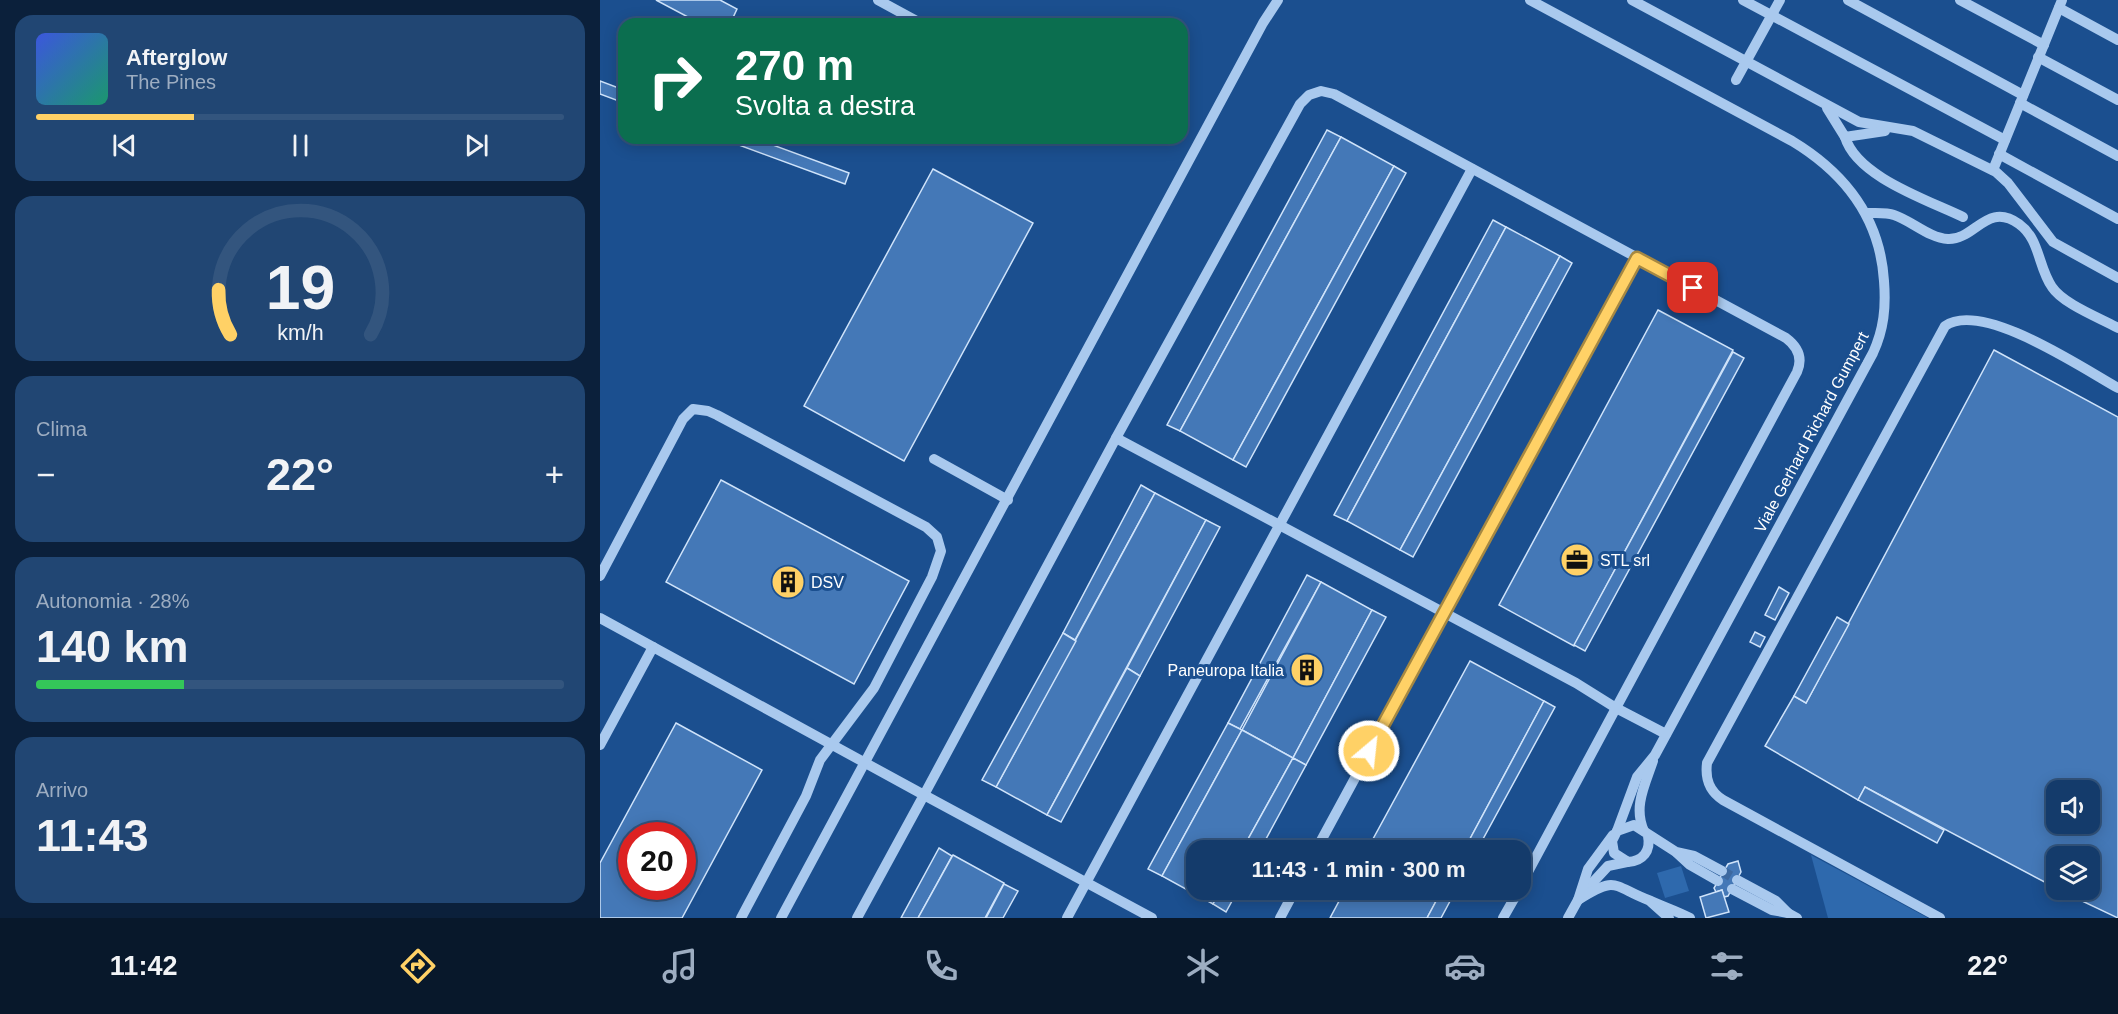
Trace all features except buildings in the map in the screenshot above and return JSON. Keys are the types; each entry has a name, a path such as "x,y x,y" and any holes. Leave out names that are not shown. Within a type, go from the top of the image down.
{"street":[{"path":"878,0 911,18"},
{"path":"781,918 1263,23 1278,0"},
{"name":"Viale Gerhard Richard Gumpert","path":"1530,0 1812,153 1841,177 1867,213 1878,243 1884,271 1885,316 1879,340 1655,755 1639,804 1639,817 1646,834"},
{"path":"1632,0 1865,124 1902,128 1993,170 2008,183 2053,242 2118,278"},
{"path":"1743,0 2005,140"},
{"path":"1737,80 1780,0"},
{"path":"1848,0 2118,156"},
{"path":"1960,0 2043,45"},
{"path":"1993,170 2060,4 2118,40"},
{"path":"2038,57 2118,100"},
{"path":"857,918 1116,438 1300,104 1309,95 1321,91 1334,94 1786,338 1797,349 1800,361 1792,383 1531,866"},
{"path":"1818,100 1833,114 1850,148 1878,176 1963,217"},
{"path":"1845,136 1902,128"},
{"path":"1999,154 2118,219"},
{"path":"1067,918 1472,168"},
{"path":"1867,213 1894,214 1937,236 1948,239 1959,237 1990,218 2011,219 2022,226 2031,237 2049,282 2057,294 2118,328"},
{"path":"1321,840 1637,258"},
{"path":"1940,918 1723,800 1710,787 1707,763 1945,326 1955,321 1969,319 1993,324 2020,335 2118,388"},
{"path":"600,576 683,419 693,409 717,415 932,532 937,537 941,551 936,568 874,688 831,744 817,768 807,796 741,918"},
{"path":"1116,438 1576,683 1616,708 1666,734"},
{"path":"934,459 1008,500"},
{"path":"600,618 1152,918"},
{"path":"600,745 653,648"},
{"name":"Viale Gerhard Richard Gumpert","path":"1568,918 1578,900 1588,869 1615,833 1637,777 1655,755"},
{"path":"1646,834 1648,849 1641,859 1628,862 1614,853 1615,833 1634,825 1676,852 1694,856 1720,876"},
{"name":"Viale Gerhard Richard Gumpert","path":"1578,900 1608,866 1628,862"},
{"path":"1578,900 1598,887 1609,884 1620,885 1669,918"},
{"path":"1734,884 1772,910 1792,916"},
{"path":"1280,918 1290,900"},
{"path":"1503,918 1513,900"},
{"path":"1653,909 1667,905 1690,918"}],"shaded area":[{"path":"1811,855 1928,918 1828,918"},
{"path":"1681,866 1689,891 1665,898 1657,873"}],"tunnel":[{"path":"1722,871 1737,880"}],"place":[{"name":"STL srl","path":"1577,560"},
{"name":"DSV","path":"788,582"},
{"name":"Paneuropa Italia","path":"1307,670"}],"route":[{"path":"1369,751 1637,258 1693,288"}]}
